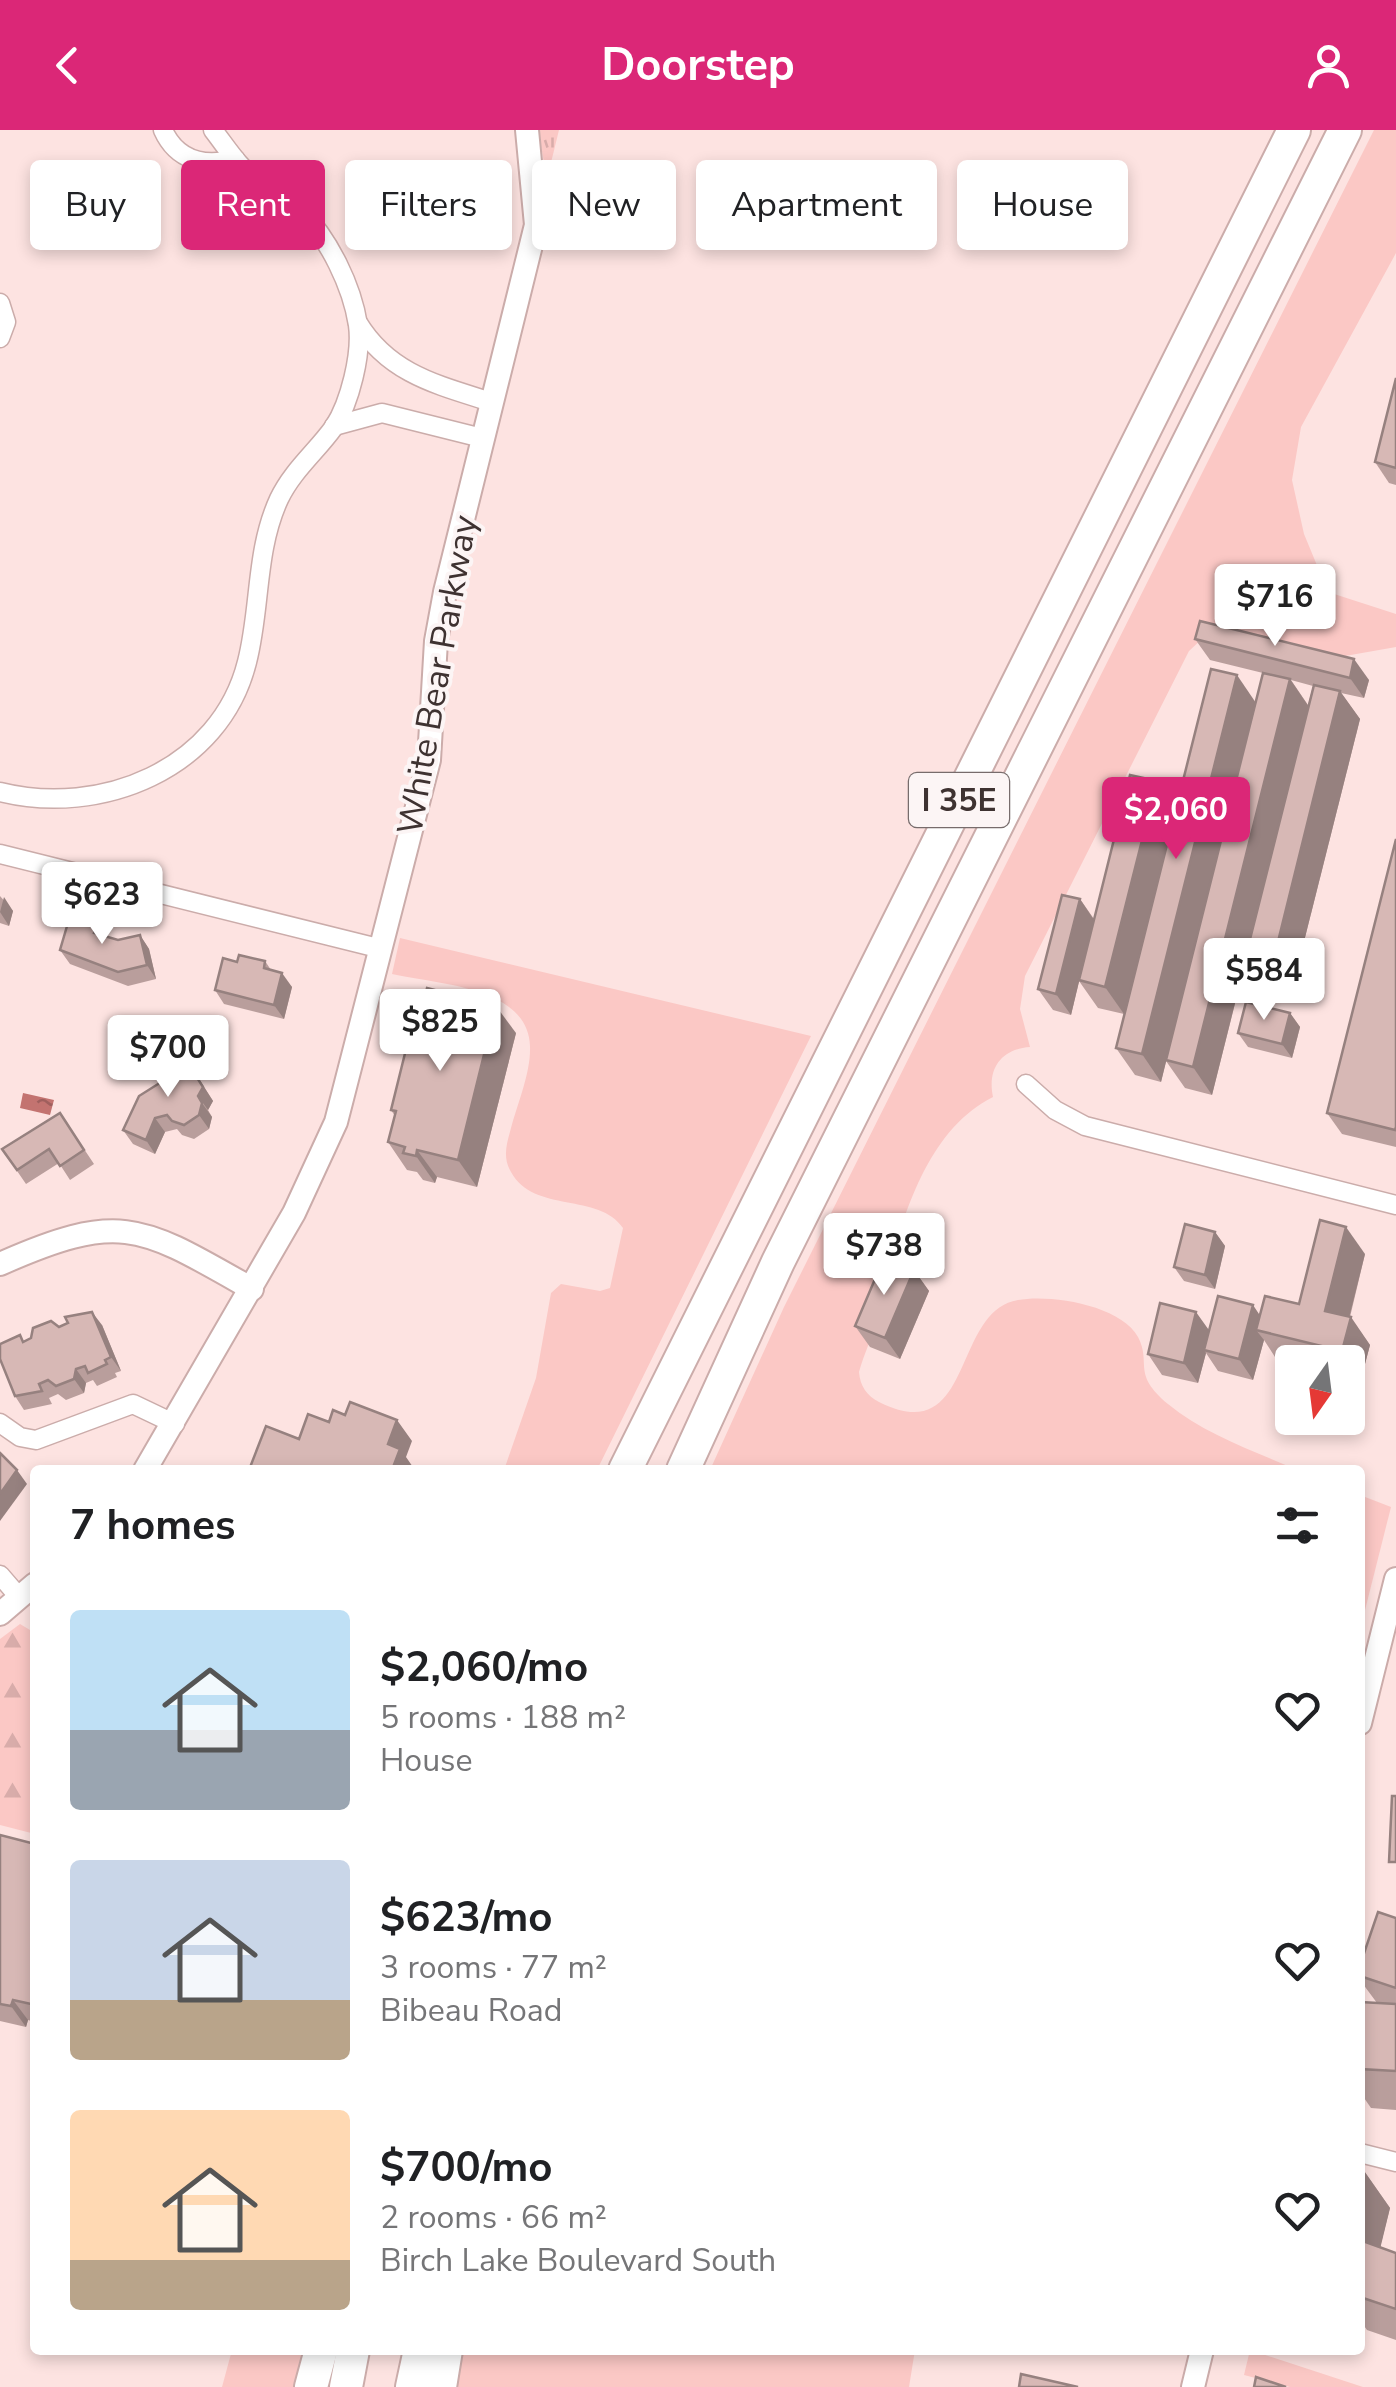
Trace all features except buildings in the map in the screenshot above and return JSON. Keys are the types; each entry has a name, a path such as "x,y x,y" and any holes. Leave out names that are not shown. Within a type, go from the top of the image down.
{"highway":[{"name":"I 35E","path":"627,1465 1294,130"},
{"name":"I 35E","path":"684,1465 778,1262 1344,130"},
{"path":"311,2387 319,2355"},
{"path":"346,2387 352,2355"},
{"path":"412,2387 419,2355"},
{"path":"440,2387 445,2355"}],"street":[{"path":"163,130 188,158 218,164 235,159"},
{"path":"0,792 35,800 94,798 169,766 206,737 225,713 248,660 260,563 278,501 294,472 334,426 358,348 358,322 346,282 316,229 287,198 256,180 213,130"},
{"name":"White Bear Parkway","path":"148,1465 305,1194 329,1140 429,760 436,641 536,225 527,130"},
{"path":"0,303 6,322 0,338"},
{"path":"358,322 377,350 405,372 491,402"},
{"path":"334,426 382,413 482,438"},
{"path":"0,854 382,949"},
{"path":"1026,1084 1055,1110 1084,1126 1396,1205"},
{"path":"0,1264 66,1236 119,1228 170,1242 252,1289"},
{"path":"0,1423 20,1437 36,1440 136,1404 175,1424"},
{"path":"0,1575 27,1591 0,1614"},
{"path":"1365,1703 1396,1579"},
{"path":"1365,2154 1396,2162"},
{"path":"1193,2387 1201,2355"}],"green space":[{"path":"538,130 559,130 552,160 544,160"},
{"path":"1374,130 1396,130 1396,253 1301,427 1292,480 1304,534 1328,592 1396,614 1396,647 1345,656 1203,638 1189,651 1025,976 1020,1009 1030,1047 1011,1052 998,1062 992,1078 993,1097 967,1114 945,1137 913,1195 859,1372 865,1390 879,1402 910,1412 932,1408 948,1394 982,1327 997,1310 1018,1300 1032,1299 1084,1304 1129,1326 1142,1346 1150,1384 1168,1404 1213,1433 1285,1465 712,1465 784,1307"},
{"path":"400,938 811,1036 599,1465 506,1465 536,1378 551,1293 561,1284 600,1291 610,1288 623,1228 599,1210 535,1193 521,1185 511,1172 507,1145 530,1056 525,1026 514,1011 476,991 392,974"},
{"path":"1365,1497 1391,1507 1365,1610"},
{"path":"20,1624 30,1630 30,1833 0,1825 0,1639"},
{"path":"231,2355 311,2355 302,2387 222,2387"},
{"path":"454,2355 914,2355 909,2387 449,2387"},
{"path":"1249,2355 1265,2355 1363,2387 1290,2387 1244,2375"}],"water":[{"path":"23,1093 54,1100 50,1115 20,1108"}]}
